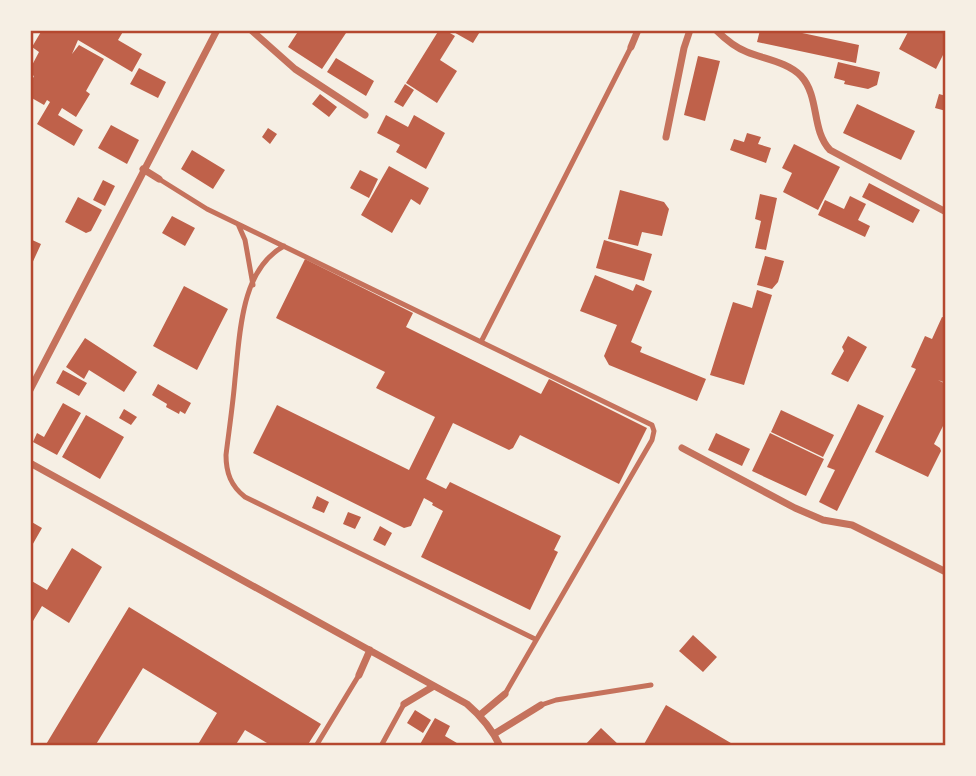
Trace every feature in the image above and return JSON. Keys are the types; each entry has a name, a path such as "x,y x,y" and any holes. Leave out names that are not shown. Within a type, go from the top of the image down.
{"street":[{"path":"30,390 217,30"},
{"path":"251,30 295,69 365,115"},
{"path":"631,47 638,30"},
{"path":"666,137 690,30"},
{"path":"716,30 733,45 784,65 799,74 809,87 823,143 830,150 946,212"},
{"path":"144,169 159,179"},
{"path":"682,448 795,508 823,520 852,526 946,572"},
{"path":"30,463 467,704 480,715 500,746"},
{"path":"359,675 370,650"},
{"path":"404,704 434,686"},
{"path":"480,715 505,694"},
{"path":"494,734 541,705"}],"lane":[{"path":"481,342 631,47"},
{"path":"159,179 207,209 652,425 652,440 505,694"},
{"path":"238,224 245,240 253,285"},
{"path":"284,246 265,261 253,285 243,316 226,455 226,469 238,491 245,497 535,639"},
{"path":"316,746 359,675"},
{"path":"541,705 556,700 651,685"},
{"path":"381,746 404,704"}],"building":[{"path":"42,30 124,30 118,40 142,54 132,72 78,40 72,54 79,45 104,59 86,91 90,94 76,117 62,108 58,115 83,130 74,146 37,124 50,102 47,100 44,105 30,97 30,84 34,76 30,74 30,69 39,52 32,47"},
{"path":"299,30 348,30 322,69 288,47"},
{"path":"439,30 445,30 455,36 440,60 457,71 437,103 406,83"},
{"path":"450,30 481,30 473,43"},
{"path":"760,30 788,30 859,45 856,63 757,42"},
{"path":"909,30 946,30 946,49 936,69 899,49"},
{"path":"698,56 720,61 705,121 684,115"},
{"path":"336,58 374,81 366,96 327,72"},
{"path":"838,62 880,72 877,85 868,89 844,84 845,81 834,78"},
{"path":"139,68 166,82 158,98 130,84"},
{"path":"405,84 414,90 403,107 394,102"},
{"path":"320,94 337,107 329,117 312,104"},
{"path":"939,94 946,96 946,111 935,108"},
{"path":"857,104 915,131 901,160 843,133"},
{"path":"386,115 408,127 414,115 445,133 426,169 396,152 400,145 377,133"},
{"path":"111,125 139,140 127,164 98,148"},
{"path":"268,128 277,134 270,144 262,137"},
{"path":"747,133 761,137 758,144 771,148 766,163 730,150 734,139 744,142"},
{"path":"794,144 840,167 818,210 783,192 792,173 782,168"},
{"path":"192,150 225,170 213,189 181,169"},
{"path":"389,166 429,188 420,205 411,199 392,233 361,215"},
{"path":"360,170 378,179 369,198 350,188"},
{"path":"103,180 115,186 105,206 93,200"},
{"path":"869,183 920,210 913,223 862,197"},
{"path":"620,190 664,202 669,209 662,236 642,232 638,246 608,239"},
{"path":"760,194 777,198 766,250 755,248 761,221 755,219"},
{"path":"850,196 866,204 858,220 870,226 865,237 818,215 825,200 844,209"},
{"path":"78,197 102,210 91,231 86,233 65,222"},
{"path":"172,216 195,228 185,246 162,233"},
{"path":"30,239 41,244 30,268"},
{"path":"604,240 652,254 644,281 596,268"},
{"path":"765,256 784,261 778,282 772,289 757,285"},
{"path":"305,259 413,313 406,327 541,394 549,379 647,428 619,484 520,435 509,450 453,423 426,479 446,489 450,482 561,536 554,550 558,552 530,610 421,557 443,511 432,505 433,503 424,498 411,526 404,528 253,453 277,405 409,470 435,417 376,388 385,372 276,318"},
{"path":"595,275 633,291 636,284 652,291 631,342 642,347 640,352 706,379 697,401 609,365 604,356 617,325 580,311"},
{"path":"184,286 228,309 197,370 153,346"},
{"path":"757,290 772,295 744,385 710,375 733,302 752,308"},
{"path":"942,317 946,318 946,383 938,380 946,384 946,420 934,444 941,451 928,477 875,452 916,369 911,367 925,336 932,339"},
{"path":"848,336 867,347 848,382 831,374 844,351 842,347"},
{"path":"85,338 137,372 124,392 89,370 84,379 66,367"},
{"path":"63,370 87,383 79,396 56,383"},
{"path":"158,384 191,403 185,414 166,407 167,404 152,395"},
{"path":"63,403 81,413 57,455 33,442 37,433 44,437"},
{"path":"858,404 884,416 837,511 819,502 835,470 827,467"},
{"path":"124,409 137,417 131,425 119,418"},
{"path":"781,410 834,435 823,457 771,432"},
{"path":"86,415 124,437 100,479 62,457"},
{"path":"716,433 750,449 742,466 708,450"},
{"path":"770,433 824,459 806,496 752,471"},
{"path":"317,496 329,502 324,513 312,508"},
{"path":"348,512 361,517 355,529 343,524"},
{"path":"30,521 42,528 30,549"},
{"path":"380,526 392,533 385,546 373,540"},
{"path":"72,548 102,567 69,623 42,606 30,626 30,580 47,590"},
{"path":"129,607 321,724 307,746 272,746 245,730 235,746 197,746 217,713 143,668 95,746 45,746"},
{"path":"693,635 717,657 703,672 679,651"},
{"path":"666,705 736,746 643,746"},
{"path":"415,710 431,720 423,733 407,723"},
{"path":"435,718 450,726 445,736 462,746 419,746"},
{"path":"601,728 620,746 584,746"}]}
